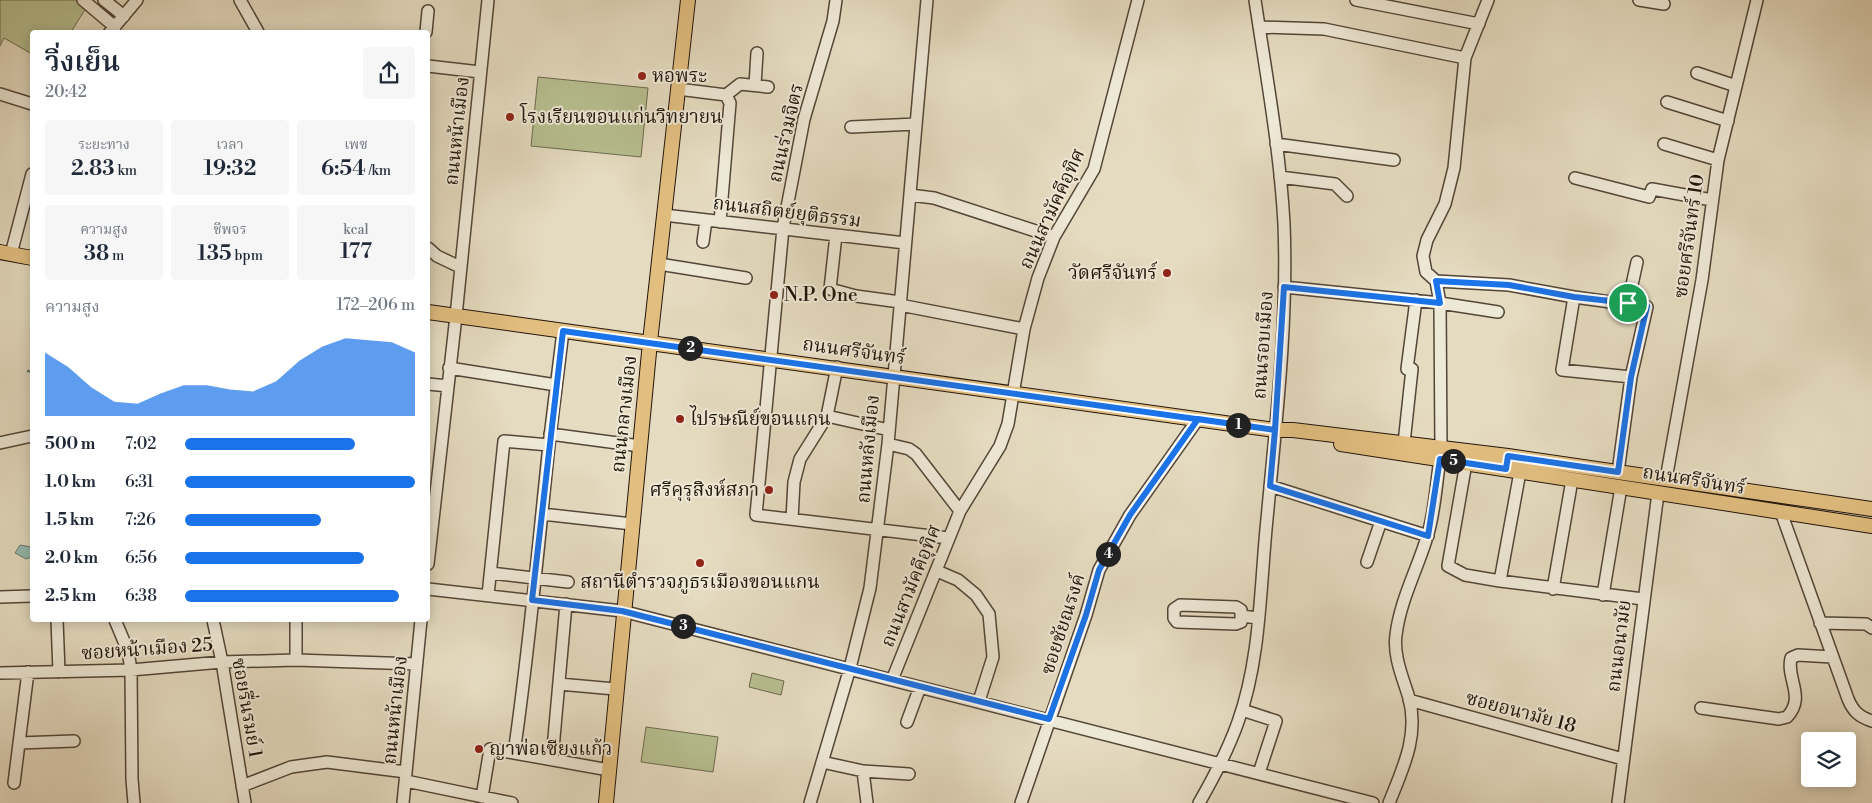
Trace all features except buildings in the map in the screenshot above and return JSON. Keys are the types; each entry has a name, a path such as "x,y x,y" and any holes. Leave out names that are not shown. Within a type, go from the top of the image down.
{"main road":[{"name":"ถนนกลางเมือง","path":"606,803 622,611 688,0"},
{"path":"6,253 30,258"},
{"name":"ถนนศรีจันทร์","path":"430,312 772,358 1275,430 1293,430 1404,443 1441,453 1466,463 1507,463 1520,472 1867,525"},
{"name":"ถนนศรีจันทร์","path":"1275,430 1295,438 1441,453 1507,463 1618,472 1868,509"},
{"path":"1658,493 1663,479"},
{"path":"1867,525 1868,509"}],"street":[{"path":"83,0 113,30 137,0"},
{"path":"104,0 124,16"},
{"path":"240,0 257,30"},
{"name":"ถนนหน้าเมือง","path":"430,546 456,316 488,0"},
{"name":"ถนนร่วมจิตร","path":"792,519 756,515 783,228 804,119 833,21 836,0"},
{"name":"ถนนหลังเมือง","path":"810,803 850,668 870,588 888,444 892,376 910,195 926,0"},
{"name":"ถนนสามัคคีอุทิศ","path":"892,680 960,511 1000,446 1008,424 1024,329 1038,278 1054,237 1094,169 1138,0"},
{"name":"ถนนรอบเมือง","path":"1199,803 1222,763 1242,710 1254,654 1275,430 1284,287 1284,224 1276,144 1255,0"},
{"path":"1356,0 1479,24"},
{"path":"1388,803 1408,756 1414,729 1409,700 1398,661 1396,636 1406,595 1428,536 1441,453 1440,303 1436,281 1426,272 1422,256 1427,240 1444,204 1454,168 1465,58 1488,0"},
{"path":"1639,0 1664,4"},
{"name":"ซอยศรีจันทร์ 10","path":"1663,479 1702,280 1718,160 1757,0"},
{"path":"426,30 428,11"},
{"path":"1259,27 1324,29 1465,58"},
{"path":"755,86 757,54"},
{"path":"430,66 480,72"},
{"path":"1697,73 1736,86"},
{"path":"678,89 726,95 740,84 768,87"},
{"path":"0,94 30,103"},
{"path":"720,222 730,103 726,95"},
{"path":"1667,102 1728,121"},
{"path":"851,127 916,124"},
{"path":"1276,144 1394,160"},
{"path":"1664,144 1718,160"},
{"path":"1280,177 1336,184 1347,196"},
{"path":"1575,178 1650,197 1652,190 1712,200"},
{"path":"6,253 30,180"},
{"path":"910,195 934,198 1054,237"},
{"name":"ถนนสถิตย์ยุติธรรม","path":"664,215 905,244"},
{"path":"704,242 706,220"},
{"path":"836,235 830,289 856,296 900,303 1024,329"},
{"path":"430,250 437,256 460,267"},
{"path":"1628,303 1637,262"},
{"path":"659,264 746,278"},
{"path":"1436,281 1509,285 1574,297 1647,306 1631,377 1618,472"},
{"path":"1284,287 1416,300 1498,312"},
{"path":"1574,297 1562,370 1631,377"},
{"path":"1404,443 1412,369 1407,369 1416,300"},
{"path":"514,753 528,652 532,600 563,331"},
{"path":"449,368 556,385"},
{"path":"837,368 827,416 800,459 794,482 792,519 948,538"},
{"path":"430,384 448,386"},
{"path":"827,416 889,430"},
{"name":"ซอยชัยณรงค์","path":"1021,803 1086,615 1099,570 1130,515 1198,419"},
{"path":"0,443 30,436"},
{"path":"488,595 504,441 550,440 640,446"},
{"path":"888,444 909,449 916,454 960,511"},
{"path":"1466,463 1448,566 1465,575 1500,581 1642,599"},
{"path":"1500,581 1520,472"},
{"path":"1553,589 1572,480"},
{"path":"1270,486 1428,536"},
{"path":"1603,595 1621,487"},
{"name":"ถนนอนามัย","path":"1618,803 1642,599 1658,493"},
{"path":"1781,512 1832,657 1853,710 1863,719 1872,721"},
{"path":"542,514 632,524"},
{"path":"1367,562 1381,521"},
{"path":"937,571 958,580 976,595 989,614 993,657 979,701"},
{"path":"491,573 568,582"},
{"path":"430,589 622,611 1373,803"},
{"path":"0,597 30,596"},
{"path":"552,760 566,604"},
{"path":"1180,605 1236,607 1241,610 1241,616 1241,622 1236,624 1177,622 1174,609 1180,605"},
{"path":"1241,616 1258,618"},
{"path":"57,622 59,672"},
{"path":"116,622 128,651 131,670 134,803"},
{"name":"ซอยรื่นรมย์ 1","path":"213,622 222,662 245,803"},
{"path":"296,622 296,660"},
{"name":"ถนนหน้าเมือง","path":"403,803 416,664 418,622"},
{"path":"1820,622 1866,624 1872,628"},
{"path":"1700,708 1779,719 1787,717 1795,704 1797,694 1791,658 1798,655 1832,657"},
{"name":"ซอยหน้าเมือง 25","path":"0,673 131,670 222,662 296,660 416,664"},
{"path":"14,782 28,672"},
{"path":"559,684 616,689"},
{"path":"907,722 920,687"},
{"name":"ซอยอนามัย 18","path":"1409,700 1623,759"},
{"path":"1242,710 1276,721 1259,773"},
{"path":"19,744 74,741"},
{"path":"482,797 490,749 610,770"},
{"path":"242,786 291,767 326,762 406,777 512,803"},
{"path":"822,762 863,771 909,774"},
{"path":"863,771 867,803"}],"green space":[{"path":"0,0 91,0 72,30 30,30 30,53 4,38 0,46"},
{"path":"538,77 648,88 641,157 531,146"},
{"path":"752,673 784,681 781,695 749,687"},
{"path":"646,727 718,737 713,772 641,762"}],"water":[{"path":"20,545 30,547 30,558 26,559 15,553"}],"place":[{"name":"หอพระ","path":"642,76"},
{"name":"โรงเรียนขอนแก่นวิทยายน","path":"510,117"},
{"name":"วัดศรีจันทร์","path":"1167,273"},
{"name":"N.P. One","path":"774,295"},
{"name":"ไปรษณีย์ขอนแกน","path":"680,419"},
{"name":"ศรีคุรุสิงห์สภา","path":"769,490"},
{"name":"สถานีตำรวจภูธรเมืองขอนแกน","path":"700,563"},
{"name":"ญาพ่อเซียงแก้ว","path":"479,749"}],"route":[{"path":"1628,303 1574,297 1509,285 1436,281 1440,303 1284,287 1275,430 772,358 563,331 532,600 622,611 1049,719 1086,615 1099,570 1130,515 1198,419 1275,430 1270,486 1428,536 1440,459 1506,469 1508,456 1618,472 1631,377 1647,306 1628,303"}]}
